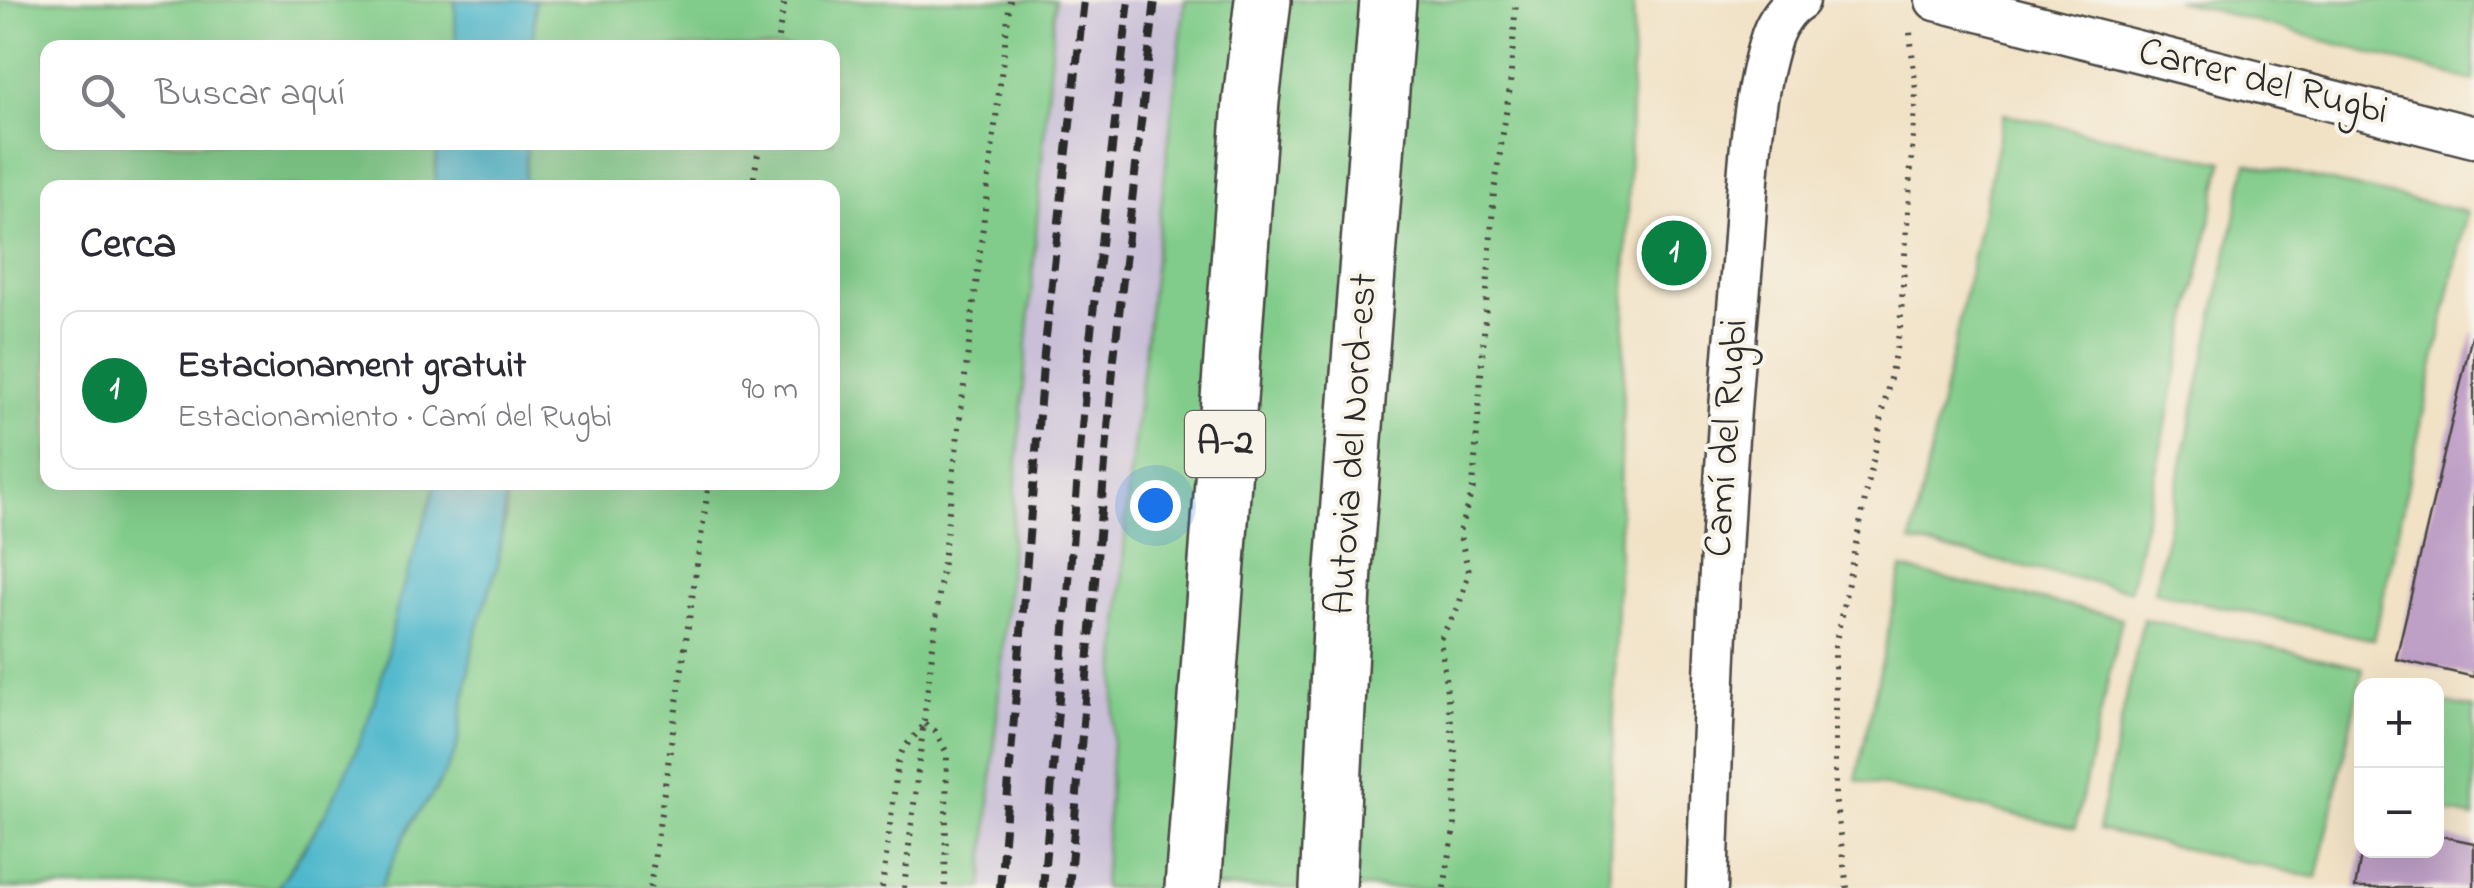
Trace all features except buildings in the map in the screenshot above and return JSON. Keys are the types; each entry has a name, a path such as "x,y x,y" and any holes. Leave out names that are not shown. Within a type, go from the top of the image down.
{"highway":[{"name":"A-2","path":"1193,888 1251,102 1263,0"},
{"name":"Autovia del Nord-est","path":"1328,888 1345,549 1388,0"}],"street":[{"name":"Camí del Rugbi","path":"1706,888 1720,535 1753,141 1774,31 1790,6 1799,0"},
{"name":"Carrer del Rugbi","path":"1923,12 2474,136"}],"path":[{"path":"778,40 785,0"},
{"path":"904,888 1010,0"},
{"path":"1444,888 1455,824 1456,760 1440,638 1458,608 1469,572 1459,532 1473,488 1494,192 1510,88 1516,0"},
{"path":"1846,888 1836,797 1835,646 1900,329 1923,12"},
{"path":"753,180 759,150"},
{"path":"650,888 708,490"},
{"path":"926,724 935,731 947,753 945,888"},
{"path":"882,888 898,762 926,724"}],"shaded area":[{"path":"1055,0 1185,0 1127,502 1103,888 983,888"}],"green space":[{"path":"0,0 455,0 456,40 40,40 40,150 437,150 435,180 40,180 40,490 434,490 356,758 340,791 277,888 0,888"},
{"path":"535,0 1055,0 983,888 380,888 411,823 435,791 456,751 474,639 505,522 507,490 840,490 840,180 524,180 527,150 840,150 840,40 533,40"},
{"path":"1185,0 1634,0 1609,888 1103,888 1127,502"},
{"path":"2175,0 2474,0 2474,81 2455,76"},
{"path":"2004,114 2223,162 2130,590 1911,542"},
{"path":"2247,163 2467,212 2374,640 2154,592"},
{"path":"1902,569 2122,618 2075,828 1856,780"},
{"path":"2143,619 2363,668 2361,678 2354,678 2354,709 2317,878 2098,830"},
{"path":"2444,703 2474,709 2474,818 2444,812"}],"water":[{"path":"455,0 535,0 533,40 456,40"},
{"path":"437,150 527,150 524,180 435,180"},
{"path":"434,490 506,490 498,564 474,639 456,751 435,791 411,823 380,888 277,888 310,840 350,764 380,683 399,600"}],"railway":[{"path":"1000,888 1044,354 1084,0"},
{"path":"1043,888 1088,357 1129,0"},
{"path":"1069,888 1114,358 1155,0"}],"place":[{"name":"Estacionament gratuit","path":"1674,253"}]}
